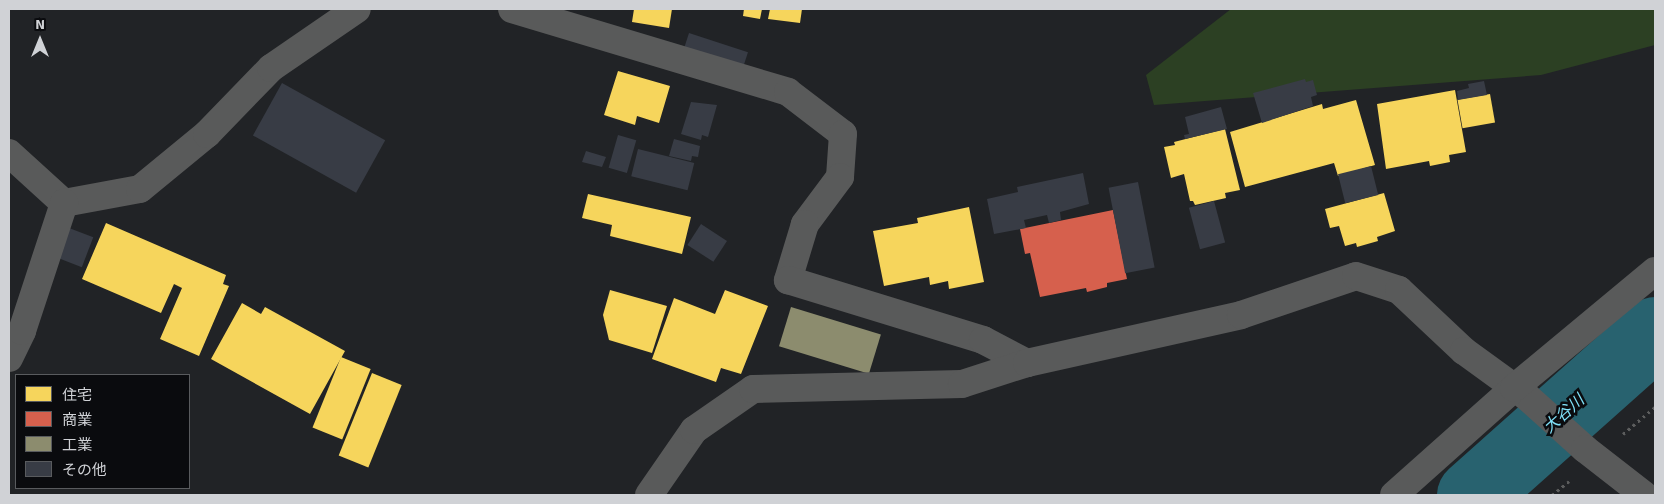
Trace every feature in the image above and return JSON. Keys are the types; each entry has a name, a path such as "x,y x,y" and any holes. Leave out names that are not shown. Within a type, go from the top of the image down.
{"street":[{"path":"64,203 140,190 207,134 270,68 356,9"},
{"path":"512,9 788,92 843,134 840,177 805,224 788,280 983,340 1027,363"},
{"path":"9,152 64,203"},
{"path":"9,358 22,330 64,203"},
{"path":"1394,495 1520,392 1655,271"},
{"path":"649,495 694,430 753,389 962,384 1027,363 1241,315 1356,276 1399,290 1464,351 1520,392 1590,453 1644,495"}],"path":[{"path":"1590,453 1655,407"}],"green space":[{"path":"1231,9 1655,9 1655,45 1541,75 1154,105 1146,75"}],"building: 住宅":[{"path":"634,9 672,9 669,28 632,22"},
{"path":"744,9 762,9 760,19 743,16"},
{"path":"770,9 802,9 800,23 768,19"},
{"path":"618,71 670,86 659,123 637,116 635,125 604,115"},
{"path":"1455,90 1466,152 1449,155 1450,162 1430,166 1429,161 1386,169 1377,104"},
{"path":"1490,94 1495,123 1463,128 1458,100"},
{"path":"1356,100 1375,165 1338,176 1334,163 1245,187 1230,132 1322,104 1323,109"},
{"path":"1225,129 1240,190 1225,193 1226,198 1195,205 1193,201 1190,201 1184,174 1171,178 1164,147 1175,145 1174,142"},
{"path":"1384,193 1395,231 1377,237 1378,241 1357,247 1356,243 1345,246 1339,226 1330,228 1325,209"},
{"path":"588,194 691,217 682,254 610,236 612,225 582,218"},
{"path":"969,207 984,282 949,289 948,281 930,285 929,277 884,286 873,231 918,223 917,218"},
{"path":"106,223 226,275 223,284 229,286 199,356 160,339 182,288 174,284 161,313 82,279"},
{"path":"610,290 667,306 652,353 609,340 603,315"},
{"path":"725,290 768,306 741,374 721,368 716,382 652,359 674,298 715,314"},
{"path":"242,303 261,314 265,307 345,351 310,414 211,359"},
{"path":"341,357 371,369 342,439 313,427"},
{"path":"372,373 402,385 368,468 339,456"}],"building: 商業":[{"path":"1113,210 1127,279 1107,283 1107,287 1087,292 1086,288 1040,297 1030,253 1025,254 1020,229"}],"building: 工業":[{"path":"791,307 881,334 869,374 779,346"}],"building: その他":[{"path":"689,33 748,52 743,67 684,48"},
{"path":"1305,79 1306,82 1313,80 1317,95 1311,97 1313,106 1262,123 1253,93"},
{"path":"1484,81 1487,95 1458,100 1457,91 1469,88 1468,84"},
{"path":"282,83 385,140 356,193 253,135"},
{"path":"691,102 717,105 708,137 702,135 701,140 681,134"},
{"path":"1221,107 1227,129 1185,139 1184,135 1189,134 1185,117"},
{"path":"618,135 636,140 627,173 609,168"},
{"path":"674,139 700,146 698,157 692,156 691,161 669,156"},
{"path":"638,149 694,163 688,190 631,176"},
{"path":"586,151 606,157 602,167 582,162"},
{"path":"1371,166 1378,195 1345,203 1338,174"},
{"path":"1083,173 1089,204 1060,212 1061,220 1049,223 1047,215 1024,220 1026,228 994,234 987,199 1018,192 1017,187"},
{"path":"1138,182 1155,267 1125,273 1109,188"},
{"path":"1214,201 1225,243 1200,249 1189,208"},
{"path":"701,224 727,241 713,262 687,245"},
{"path":"69,228 93,237 82,267 58,258"}],"waterway":[{"name":"大谷川","path":"1472,495 1655,332"}]}
